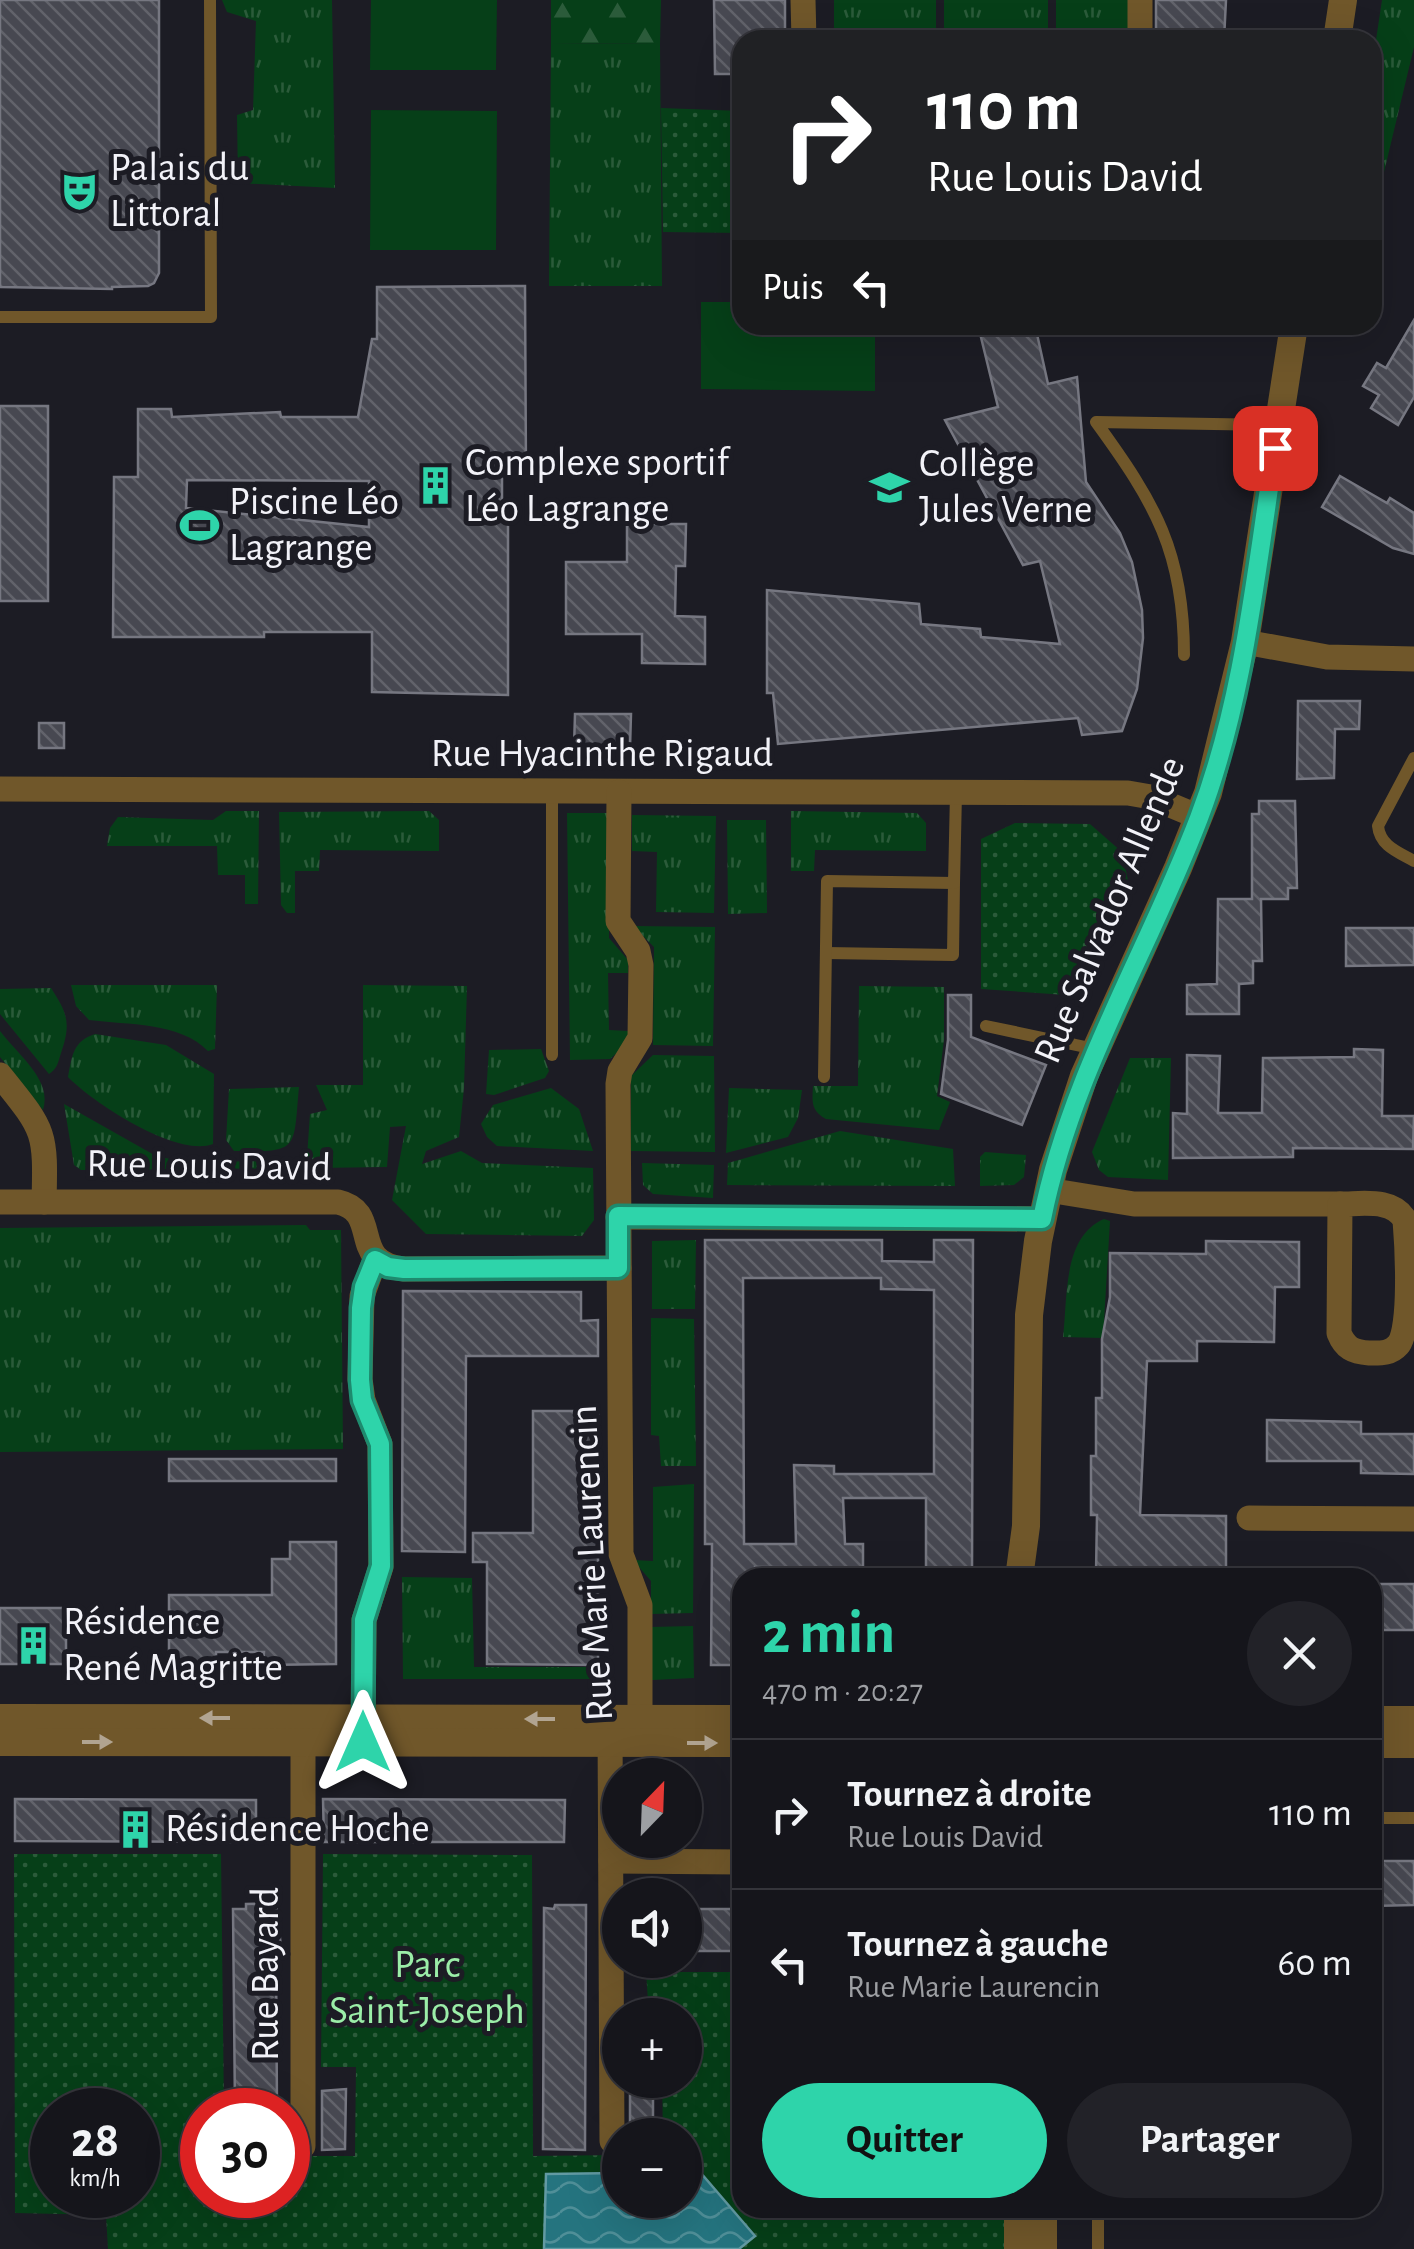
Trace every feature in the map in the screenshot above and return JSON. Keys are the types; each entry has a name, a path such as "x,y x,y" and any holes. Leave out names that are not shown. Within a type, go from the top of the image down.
{"street":[{"path":"804,0 804,30"},
{"path":"1140,0 1140,30"},
{"path":"1338,30 1343,0"},
{"name":"Rue Salvador Allende","path":"1020,1568 1026,1526 1027,1341 1032,1278 1048,1190 1064,1129 1095,1049 1199,817 1223,739 1245,642 1292,335"},
{"path":"1245,642 1327,658 1414,659"},
{"name":"Rue Hyacinthe Rigaud","path":"0,790 1139,794 1199,817"},
{"name":"Rue Marie Laurencin","path":"619,792 618,921 638,951 641,964 640,1038 620,1071 618,1084 621,1554 640,1605 640,1731"},
{"path":"0,1075 37,1122 44,1139 44,1202"},
{"path":"1048,1190 1134,1204 1340,1204 1381,1204 1395,1208 1404,1216 1405,1329 1392,1350 1354,1351 1344,1344 1339,1333 1340,1204"},
{"name":"Rue Louis David","path":"0,1202 344,1203 360,1214 368,1250 375,1260"},
{"path":"618,1216 1042,1219"},
{"path":"363,1730 364,1620 381,1566 380,1444 362,1400 360,1380 361,1308 375,1260 404,1269 618,1268"},
{"path":"1249,1518 1414,1519"},
{"name":"Rue Salvador Allende","path":"1026,1526 1036,1568"},
{"path":"0,1718 363,1730 640,1731 732,1741"},
{"path":"640,1731 732,1720"},
{"path":"1382,1720 1414,1720"},
{"path":"0,1742 303,1742 363,1730"},
{"path":"610,1731 612,2118"},
{"name":"Rue Bayard","path":"303,1742 303,2088"},
{"path":"1382,1744 1414,1744"},
{"path":"611,1861 732,1862"},
{"path":"1018,2218 1018,2249"},
{"path":"1043,2218 1043,2249"}],"lane":[{"path":"0,317 211,316 210,0"},
{"path":"1184,655 1182,590 1168,542 1141,487 1096,422 1278,425"},
{"path":"1414,758 1378,826 1387,846 1414,861"},
{"path":"552,792 552,1054"},
{"path":"826,952 953,955 956,794"},
{"path":"824,1077 827,881 954,884"},
{"path":"986,1026 1095,1049"},
{"path":"1382,1818 1414,1818"},
{"path":"1098,2218 1098,2249"}],"green space":[{"path":"222,0 332,0 335,188 238,183 237,115 253,110 256,21 227,12"},
{"path":"371,0 497,0 496,70 370,70"},
{"path":"551,0 661,0 660,44 551,43"},
{"path":"834,0 936,0 936,30 834,30"},
{"path":"944,0 1048,0 1048,30 944,30"},
{"path":"1056,0 1129,0 1128,30 1056,30"},
{"path":"1382,0 1414,0 1414,47 1382,180 1382,30 1378,30"},
{"path":"551,43 660,44 662,286 549,286"},
{"path":"661,108 732,111 732,233 663,232"},
{"path":"371,110 497,111 496,250 370,250"},
{"path":"701,302 732,302 732,335 875,335 875,391 701,389"},
{"path":"226,811 259,811 258,904 245,904 245,875 218,875 217,846 107,846 110,828 118,817 213,820"},
{"path":"429,811 439,820 439,851 320,850 319,871 295,871 295,913 287,913 281,905 279,812"},
{"path":"791,811 917,813 926,823 926,851 815,850 814,871 791,871"},
{"path":"567,813 609,813 609,938 628,960 628,973 608,973 609,1030 628,1031 629,1042 610,1059 570,1060"},
{"path":"632,815 716,816 714,913 656,912 657,852 632,851"},
{"path":"727,820 766,820 767,913 728,914"},
{"path":"1015,823 1090,824 1122,852 1130,890 1080,996 981,989 981,839"},
{"path":"633,926 715,927 713,1046 653,1045 654,947"},
{"path":"71,985 217,985 215,1049 208,1051 168,1030 89,1020 76,1006"},
{"path":"363,985 467,986 459,1137 426,1151 422,1164 461,1151 482,1163 593,1168 594,1220 582,1236 426,1234 392,1200 406,1126 390,1127 387,1167 314,1168 307,1157 310,1114 327,1110 316,1085 363,1085"},
{"path":"859,986 944,987 944,1040 937,1096 950,1102 939,1130 826,1119 815,1109 813,1086 858,1086"},
{"path":"51,988 67,1027 58,1063 49,1074 0,1014 0,989"},
{"path":"0,1031 38,1078 45,1099 43,1110 0,1057"},
{"path":"95,1034 166,1045 214,1074 213,1144 197,1146 158,1136 115,1113 68,1077 78,1045"},
{"path":"541,1049 549,1071 545,1078 494,1095 486,1094 489,1050"},
{"path":"653,1055 714,1056 715,1152 631,1151 631,1076"},
{"path":"1130,1058 1171,1058 1168,1180 1108,1177 1099,1170 1092,1152"},
{"path":"299,1087 296,1124 289,1143 271,1150 234,1151 226,1140 229,1089"},
{"path":"551,1088 579,1109 593,1151 497,1146 487,1137 481,1124 493,1105"},
{"path":"729,1088 802,1090 798,1118 788,1137 726,1153"},
{"path":"64,1104 156,1156 185,1162 292,1161 303,1168 81,1170 74,1165"},
{"path":"840,1131 953,1149 955,1186 727,1185 728,1163"},
{"path":"985,1152 1026,1155 1024,1177 1014,1185 980,1186 980,1157"},
{"path":"642,1163 714,1165 713,1198 653,1194 643,1185"},
{"path":"1104,1219 1110,1221 1103,1338 1063,1337 1074,1254 1090,1228"},
{"path":"306,1225 310,1230 341,1230 343,1449 0,1452 0,1228"},
{"path":"696,1240 695,1309 652,1309 652,1241"},
{"path":"651,1318 694,1319 696,1466 661,1466 659,1436 651,1435"},
{"path":"694,1484 693,1613 651,1614 651,1581 633,1560 653,1561 653,1487"},
{"path":"402,1577 472,1578 474,1667 596,1667 596,1679 403,1679"},
{"path":"693,1626 694,1678 652,1680 651,1627"},
{"name":"Parc Saint-Joseph","path":"14,1854 221,1854 224,2088 180,2088 180,2218 310,2218 310,2156 355,2156 356,2067 321,2067 323,1854 532,1855 533,2156 602,2155 602,2218 702,2218 702,2118 663,2118 662,2098 702,2098 702,1998 648,1998 646,1978 702,1978 702,1972 732,1972 732,2218 1004,2218 1004,2249 108,2249 106,2218 160,2218 160,2088 30,2088 30,2213 15,2213"}],"water":[{"path":"602,2173 602,2218 702,2218 702,2174 732,2209 732,2218 740,2218 755,2236 739,2249 544,2249 546,2174"}],"building":[{"name":"Palais du Littoral","path":"0,0 159,0 159,273 154,283 112,289 0,287"},
{"path":"714,0 785,0 785,30 732,30 732,74 715,74"},
{"path":"1156,0 1226,0 1224,30 1156,30"},
{"path":"525,286 526,474 502,475 502,519 508,519 508,695 372,692 372,632 113,637 114,477 138,477 138,409 171,409 172,417 280,412 281,417 358,417 372,339 377,339 377,287","holes":["187,480 369,481 369,527 186,508"]},
{"path":"1414,320 1414,397 1398,425 1371,408 1379,395 1363,386 1377,363 1386,368"},
{"path":"980,335 1037,335 1048,384 1077,377 1086,482 1120,533 1132,562 1142,610 1137,689 1122,731 1082,735 1078,718 778,744 773,693 767,693 767,590 919,604 921,624 980,629 981,637 1060,644 1040,561 1023,565 945,420 998,407"},
{"path":"0,406 48,406 48,601 0,601"},
{"path":"1340,476 1387,503 1390,498 1414,513 1414,554 1393,548 1322,507"},
{"path":"627,524 686,524 685,566 676,566 675,616 705,617 705,664 642,663 642,634 566,634 566,562 627,562"},
{"path":"1298,701 1360,701 1359,729 1335,729 1334,778 1297,779"},
{"path":"575,714 631,714 630,748 574,748"},
{"path":"39,723 64,723 64,748 39,748"},
{"path":"1259,801 1295,801 1297,888 1288,888 1288,899 1261,899 1262,961 1253,961 1253,983 1239,984 1239,1014 1187,1014 1187,985 1217,984 1218,899 1252,899 1252,814 1259,814"},
{"path":"1346,928 1414,928 1414,965 1346,966"},
{"path":"948,995 971,995 971,1037 1046,1065 1022,1125 941,1094 948,1040"},
{"path":"1354,1049 1383,1050 1382,1116 1414,1116 1413,1149 1293,1148 1293,1157 1173,1158 1173,1113 1187,1114 1187,1055 1220,1056 1218,1113 1262,1113 1263,1058 1354,1057"},
{"path":"705,1240 882,1240 882,1261 934,1262 934,1240 973,1240 972,1568 926,1568 926,1498 843,1498 845,1544 863,1544 863,1568 732,1568 732,1665 711,1665 712,1544 705,1544","holes":["743,1278 881,1278 881,1289 934,1290 934,1474 834,1474 834,1466 794,1465 796,1544 744,1544"]},
{"path":"1206,1241 1299,1242 1299,1287 1275,1287 1274,1342 1197,1341 1197,1361 1147,1361 1140,1515 1226,1516 1226,1568 1096,1568 1097,1515 1091,1515 1091,1456 1096,1456 1096,1398 1102,1398 1102,1339 1110,1297 1110,1253 1206,1254"},
{"path":"403,1291 581,1292 581,1321 598,1320 598,1356 466,1356 465,1552 402,1551"},
{"path":"533,1411 598,1411 598,1665 487,1664 487,1562 473,1562 473,1533 533,1533"},
{"path":"1267,1420 1361,1422 1361,1434 1414,1434 1414,1474 1361,1473 1361,1461 1267,1461"},
{"path":"169,1459 336,1459 336,1481 169,1481"},
{"path":"290,1542 336,1542 336,1664 263,1665 264,1652 216,1652 216,1664 169,1664 169,1595 272,1595 272,1559 290,1559"},
{"path":"1382,1584 1414,1584 1414,1630 1382,1630"},
{"name":"Résidence René Magritte","path":"0,1608 66,1608 66,1664 0,1664"},
{"name":"Résidence Hoche","path":"15,1799 256,1800 256,1842 15,1841"},
{"path":"323,1799 565,1800 564,1842 324,1842"},
{"path":"1382,1861 1414,1861 1414,1905 1382,1906"},
{"path":"276,1903 282,1956 276,1956 277,2088 235,2088 233,1909 246,1909 246,1904"},
{"path":"555,1905 586,1905 585,2150 543,2149 544,1908 554,1909"},
{"path":"702,1909 732,1909 732,1951 702,1951"},
{"path":"346,2089 345,2149 322,2150 322,2091"},
{"path":"630,2098 653,2098 653,2118 630,2118"}],"place":[{"name":"Palais du Littoral","path":"80,191"},
{"name":"Complexe sportif Léo Lagrange","path":"435,486"},
{"name":"Collège Jules Verne","path":"889,487"},
{"name":"Piscine Léo Lagrange","path":"199,525"},
{"name":"Résidence René Magritte","path":"33,1645"},
{"name":"Résidence Hoche","path":"135,1829"}],"route":[{"path":"363,1742 364,1620 381,1566 380,1444 362,1400 360,1380 361,1308 375,1260 404,1269 618,1268 618,1216 1042,1219 1052,1170 1073,1104 1208,792 1245,642 1275,448"}]}
